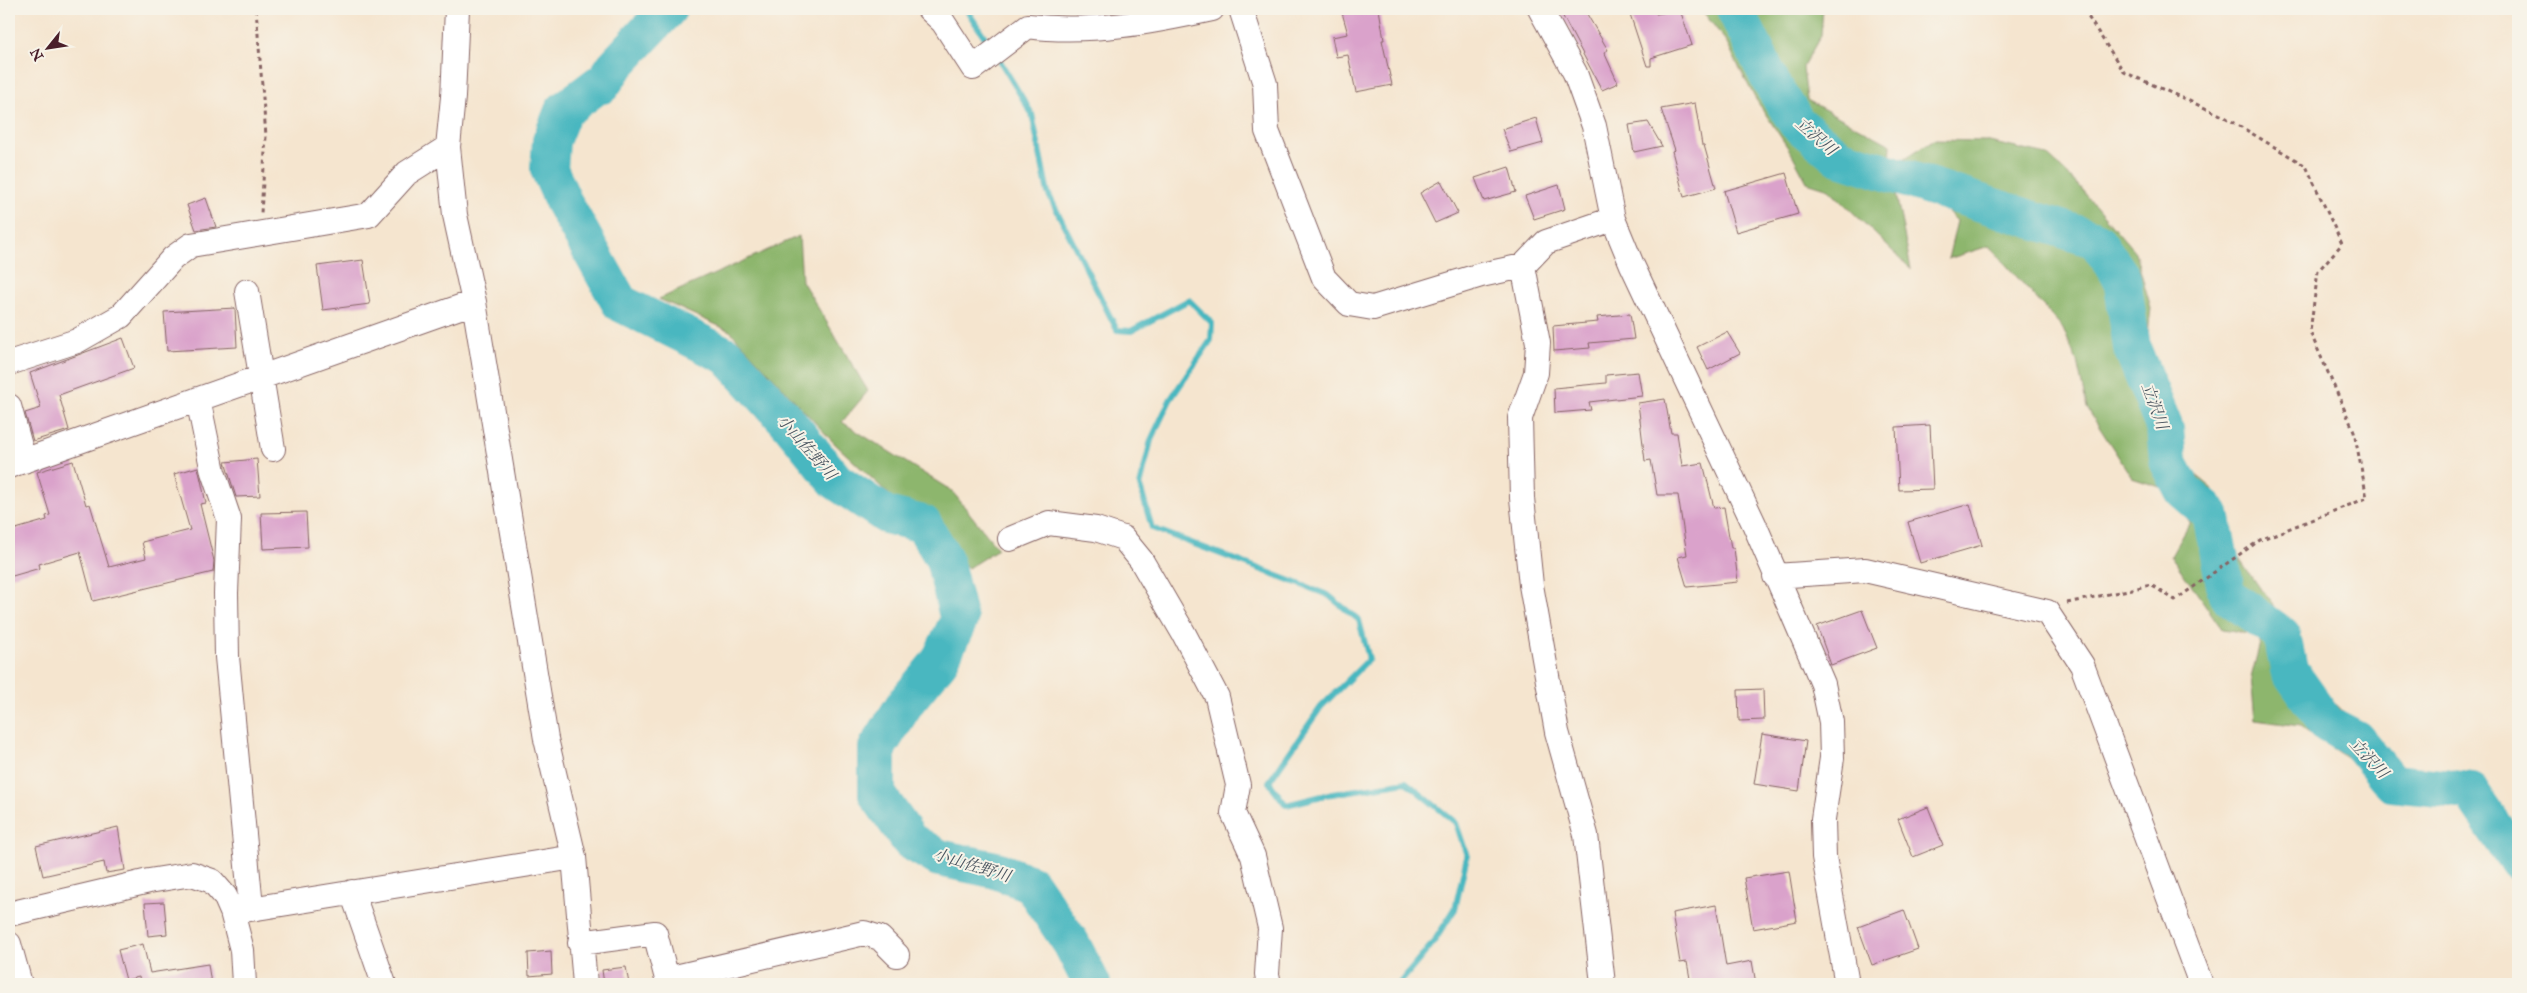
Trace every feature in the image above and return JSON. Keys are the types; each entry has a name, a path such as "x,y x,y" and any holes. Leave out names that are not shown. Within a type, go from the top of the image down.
{"street":[{"path":"929,9 943,22 973,68 1028,26 1068,29 1165,19 1212,9"},
{"path":"1241,9 1265,84 1267,130 1324,278 1349,304 1373,308 1482,275 1523,266 1546,242 1613,219"},
{"path":"1540,9 1575,73 1594,126 1613,219 1632,265 1755,526 1823,684 1831,722 1832,758 1823,819 1824,857 1847,984"},
{"path":"458,10 448,147 455,215 474,302 546,739 574,857 585,984"},
{"path":"9,363 77,341 121,316 172,258 191,245 369,215 407,172 448,147"},
{"path":"1523,266 1538,342 1536,373 1520,418 1522,498 1531,585 1556,732 1586,835 1604,984"},
{"path":"247,291 273,449"},
{"path":"9,406 16,463 474,302"},
{"path":"198,399 213,472 230,519 226,593 227,657 242,909 244,984"},
{"path":"1010,539 1049,523 1096,529 1123,538 1141,560 1217,697 1238,785 1233,813 1253,856 1270,928 1269,984"},
{"path":"1775,576 1864,570 2047,612 2082,665 2201,984"},
{"path":"9,914 149,881 192,874 212,881 225,896 242,909 574,857"},
{"path":"352,892 384,984"},
{"path":"580,943 655,933 667,979 864,933 880,938 897,955"},
{"path":"9,944 20,984"}],"path":[{"path":"256,9 266,136 260,234"},
{"path":"2047,612 2073,600 2151,585 2175,600 2260,540 2367,498 2354,430 2310,332 2318,270 2342,244 2306,166 2223,116 2124,72 2082,9"}],"green space":[{"path":"1701,9 1823,9 1821,35 1803,67 1807,100 1891,145 1890,164 1911,269 1829,189 1807,182 1792,154 1755,98 1725,40"},
{"path":"1933,140 1985,141 2047,155 2076,183 2135,252 2151,308 2145,359 2183,464 2212,488 2227,541 2259,588 2271,599 2298,656 2335,703 2407,777 2354,762 2300,726 2255,720 2251,678 2262,635 2222,629 2171,556 2190,522 2166,489 2132,478 2087,408 2077,362 2063,328 1989,246 1948,259 1957,221 1899,162"},
{"path":"799,236 802,281 868,391 842,422 952,491 998,549 968,568 834,443 730,331 659,299"}],"building":[{"path":"1341,9 1379,9 1384,40 1382,40 1392,85 1356,92 1348,55 1336,57 1332,37 1348,34"},
{"path":"1559,9 1584,9 1608,50 1604,52 1618,83 1602,90"},
{"path":"1647,9 1656,9 1656,14 1680,10 1692,45 1651,58 1651,66 1647,66 1630,14"},
{"path":"1695,103 1702,145 1704,145 1716,188 1684,197 1672,151 1675,150 1661,109"},
{"path":"1536,118 1543,143 1511,152 1502,129"},
{"path":"1648,122 1662,146 1634,152 1629,125"},
{"path":"1509,167 1516,192 1484,201 1475,178"},
{"path":"1786,173 1798,214 1736,232 1724,191"},
{"path":"1441,181 1458,213 1435,223 1420,193"},
{"path":"1559,185 1565,209 1534,219 1525,196"},
{"path":"206,198 216,227 196,230 187,205"},
{"path":"363,260 370,304 323,310 317,266"},
{"path":"235,308 237,347 167,351 164,312"},
{"path":"1630,314 1634,339 1589,343 1590,348 1554,351 1553,326 1598,322 1597,317"},
{"path":"1727,332 1740,353 1708,370 1697,347"},
{"path":"123,338 134,368 59,395 69,430 33,441 25,413 41,408 30,373"},
{"path":"1638,372 1642,396 1589,402 1591,410 1555,413 1554,388 1606,383 1606,375"},
{"path":"1665,399 1671,433 1677,433 1682,466 1703,463 1714,508 1724,507 1731,548 1734,548 1738,582 1687,587 1678,557 1687,555 1678,495 1657,495 1651,460 1645,461 1638,403"},
{"path":"1930,425 1933,489 1899,490 1896,427"},
{"path":"257,459 260,496 236,497 225,462"},
{"path":"73,461 86,505 90,504 109,567 146,558 142,542 190,530 174,474 198,467 206,503 200,504 214,561 213,572 93,601 80,552 39,564 40,568 9,577 9,531 47,520 46,516 50,515 37,472"},
{"path":"1970,504 1982,545 1920,563 1908,522"},
{"path":"306,512 308,547 263,549 261,513"},
{"path":"1862,610 1877,648 1831,665 1817,626"},
{"path":"1763,689 1764,720 1739,721 1738,690"},
{"path":"1762,734 1806,741 1799,791 1754,784"},
{"path":"1928,807 1943,845 1913,857 1898,819"},
{"path":"118,827 125,870 106,873 104,862 43,876 36,846"},
{"path":"1789,871 1797,921 1753,929 1744,878"},
{"path":"164,902 167,934 148,936 145,903"},
{"path":"1716,905 1726,966 1752,961 1756,984 1691,984 1687,962 1680,963 1672,913"},
{"path":"1904,910 1918,949 1872,965 1858,927"},
{"path":"143,944 150,973 208,964 211,984 140,984 139,977 126,980 118,950"},
{"path":"551,951 552,974 529,976 528,953"},
{"path":"626,967 629,984 604,984 602,970"}],"waterway":[{"name":"小山佐野川","path":"668,9 614,67 602,85 599,84 563,111 551,141 549,169 563,201 620,303 727,356 788,422 836,481 886,515 923,524 944,559 959,620 939,662 906,702 877,748 877,794 910,841 939,858 996,870 1031,884 1071,943 1092,984"},
{"path":"966,9 992,48"},
{"name":"立沢川","path":"1735,9 1772,84 1797,123 1839,157 2096,240 2122,278 2132,348 2165,429 2168,461 2183,490 2211,514 2227,595 2282,635 2289,670 2327,724 2356,739 2392,783 2470,791 2518,862"},
{"path":"997,56 1032,114 1048,193 1117,330 1131,331 1189,300 1212,323 1211,340 1170,400 1151,440 1140,486 1152,528 1328,595 1359,620 1369,659 1321,707 1269,782 1286,805 1326,795 1406,782 1456,823 1467,856 1455,909 1433,943 1399,984"}]}
